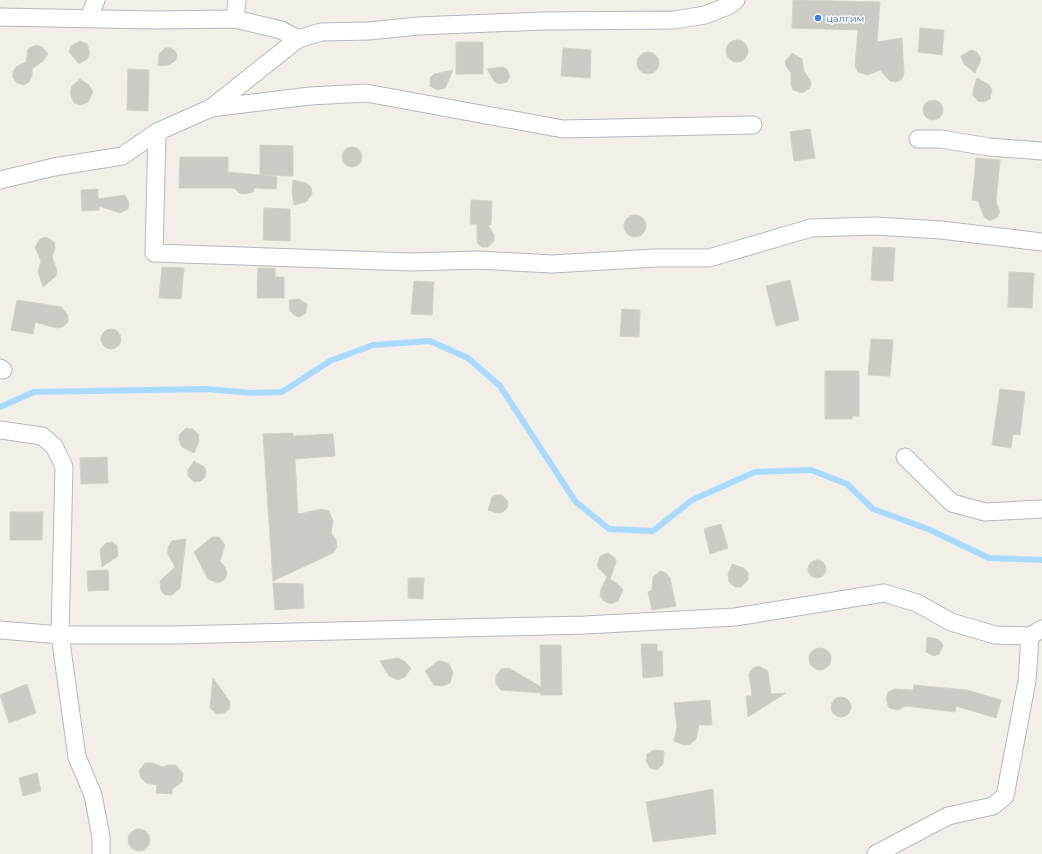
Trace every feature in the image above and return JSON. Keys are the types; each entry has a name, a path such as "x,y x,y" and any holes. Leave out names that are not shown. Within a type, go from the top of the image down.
{"street":[{"path":"89,18 96,0"},
{"path":"235,18 237,0"},
{"path":"0,180 54,168 122,156 157,132 211,108 298,39 321,32 369,31 418,26 543,21 675,20 705,15 728,6 736,0"},
{"path":"0,17 154,20 235,18 281,30 298,39"},
{"path":"211,108 310,96 366,93 563,129 753,125"},
{"path":"157,132 154,253 412,262 478,260 552,264 654,258 709,258 811,228 875,226 940,230 1042,242"},
{"path":"918,139 941,139 989,147 1042,151"},
{"path":"0,430 42,436 54,446 64,467 60,636 77,758 93,795 101,837 102,854"},
{"path":"905,457 952,503 985,512 1042,509"},
{"path":"0,630 60,636 334,632 585,625 735,617 884,593 917,603 951,622 995,635 1036,632 1005,796 993,806 948,816 876,854"}],"building":[{"path":"793,0 880,2 877,42 902,38 904,73 902,79 896,82 890,81 880,70 868,75 858,72 855,66 858,30 792,28"},
{"path":"920,28 944,30 942,55 918,52"},
{"path":"737,40 745,43 748,51 745,59 737,62 729,59 726,51 729,43"},
{"path":"80,41 87,44 90,53 87,59 79,64 69,52 71,46"},
{"path":"456,42 483,42 483,74 456,74"},
{"path":"36,45 42,47 48,54 43,61 32,69 32,76 29,82 24,85 17,83 13,78 13,71 17,66 26,62 28,49"},
{"path":"165,48 171,48 175,51 177,55 176,60 169,65 158,66 159,54"},
{"path":"563,48 591,50 590,78 561,76"},
{"path":"971,50 977,52 981,59 975,73 964,64 961,56"},
{"path":"648,52 656,55 659,63 656,71 648,74 640,71 637,63 640,55"},
{"path":"792,53 802,59 804,71 811,82 810,88 802,93 793,90 791,84 791,73 785,62"},
{"path":"502,67 507,69 510,77 507,82 499,84 494,81 487,69"},
{"path":"128,69 149,70 148,111 127,110"},
{"path":"453,70 445,88 437,90 430,86 430,78 434,74"},
{"path":"977,78 988,84 992,89 990,99 984,102 978,101 973,96 973,90"},
{"path":"80,79 89,85 93,92 88,102 81,105 74,103 70,93 72,86"},
{"path":"933,100 940,103 943,110 940,117 933,120 926,117 923,110 926,103"},
{"path":"810,129 815,158 794,161 790,132"},
{"path":"260,145 293,146 293,176 266,175 277,177 276,189 254,188 253,192 245,194 239,193 234,188 179,188 180,157 228,157 228,172 260,175"},
{"path":"352,147 359,150 362,157 359,164 352,167 345,164 342,157 345,150"},
{"path":"976,158 1000,160 996,202 1000,212 997,217 990,221 984,217 978,201 972,200"},
{"path":"293,180 306,183 311,187 312,194 306,202 294,205 292,192"},
{"path":"98,189 98,199 125,195 129,203 128,209 120,213 99,206 99,210 82,211 81,190"},
{"path":"471,200 492,201 491,225 488,225 494,235 494,241 488,247 482,247 477,243 477,224 470,224"},
{"path":"264,208 290,209 290,241 263,240"},
{"path":"635,215 643,218 646,226 643,234 635,237 627,234 624,226 627,218"},
{"path":"46,237 54,242 55,248 52,257 57,271 56,276 43,287 38,272 41,261 35,247 40,239"},
{"path":"873,247 895,248 893,281 871,280"},
{"path":"162,267 184,268 181,299 159,298"},
{"path":"258,268 275,268 275,277 284,277 284,298 257,298"},
{"path":"1009,272 1034,273 1032,308 1008,307"},
{"path":"790,280 799,320 776,326 766,286"},
{"path":"414,281 434,282 432,315 411,314"},
{"path":"299,299 307,304 306,313 299,317 290,311 289,300"},
{"path":"17,300 61,307 68,315 68,322 63,327 56,328 35,322 33,334 11,330"},
{"path":"622,309 640,310 639,337 620,336"},
{"path":"111,329 118,332 121,339 118,346 111,349 104,346 101,339 104,332"},
{"path":"871,339 893,340 890,376 868,375"},
{"path":"825,371 859,371 859,416 852,416 852,419 825,419"},
{"path":"1000,389 1025,392 1020,435 1013,434 1011,448 992,445"},
{"path":"186,428 193,429 198,434 199,441 194,453 182,447 179,441 179,435"},
{"path":"293,433 293,436 333,434 335,456 295,459 298,514 322,509 329,511 333,521 331,533 336,540 337,547 333,553 273,581 263,434"},
{"path":"107,457 108,483 81,484 80,458"},
{"path":"194,461 204,467 206,471 205,477 201,481 194,482 188,476 188,470"},
{"path":"502,495 508,502 507,508 503,512 497,513 488,510 492,497"},
{"path":"10,512 43,512 42,540 10,540"},
{"path":"721,524 728,548 710,554 704,529"},
{"path":"212,537 219,537 225,545 220,561 225,567 227,574 224,580 218,583 208,579 194,552"},
{"path":"186,539 180,588 172,595 165,595 161,591 160,581 175,567 168,554 168,547 172,541"},
{"path":"112,542 117,546 118,556 102,567 100,550 106,543"},
{"path":"608,553 615,558 616,562 610,579 619,585 623,590 618,601 611,604 604,601 600,596 601,589 607,577 597,566 600,556"},
{"path":"817,560 823,563 826,569 823,575 817,578 811,575 808,569 811,563"},
{"path":"732,564 744,568 748,573 748,580 741,587 735,587 729,582 728,575"},
{"path":"108,570 109,590 88,591 87,571"},
{"path":"660,571 666,573 670,578 676,606 652,610 648,592 652,590 653,577"},
{"path":"408,578 424,578 423,599 408,598"},
{"path":"273,583 303,584 304,608 275,610"},
{"path":"927,637 937,639 941,642 943,646 939,654 934,656 926,652"},
{"path":"641,644 657,644 657,651 662,651 663,676 643,678"},
{"path":"540,645 561,645 562,695 541,695 541,693 501,690 496,684 496,676 501,669 509,668 541,687"},
{"path":"820,648 828,651 831,659 828,667 820,670 812,667 809,659 812,651"},
{"path":"398,658 404,661 411,668 405,677 398,680 389,676 380,661"},
{"path":"438,661 449,664 453,672 450,683 442,686 434,685 425,671"},
{"path":"759,666 768,671 771,694 786,693 748,717 746,696 752,696 749,674 753,668"},
{"path":"213,678 230,702 229,709 224,713 217,714 210,708"},
{"path":"27,684 36,713 9,723 0,695"},
{"path":"914,685 967,690 1001,700 996,718 956,706 955,712 906,706 898,710 889,708 886,699 888,692 895,689 913,690"},
{"path":"841,697 848,700 851,707 848,714 841,717 834,714 831,707 834,700"},
{"path":"710,700 712,725 699,725 696,739 690,744 684,745 674,741 677,727 674,703"},
{"path":"654,750 664,751 663,764 657,770 650,768 646,761 647,754"},
{"path":"145,763 152,763 163,767 168,765 176,765 183,774 182,782 172,789 172,794 156,793 157,785 146,783 141,778 139,771"},
{"path":"37,773 41,791 23,796 19,778"},
{"path":"713,789 716,834 653,842 646,802"},
{"path":"139,829 147,832 150,840 147,848 139,851 131,848 128,840 131,832"}],"waterway":[{"path":"0,407 34,392 207,389 252,393 282,392 330,361 373,345 430,341 468,358 500,386 575,501 609,529 653,531 692,500 755,472 811,470 847,484 873,509 928,529 989,558 1042,560"}],"place":[{"name":"цалгим","path":"818,18"}]}
